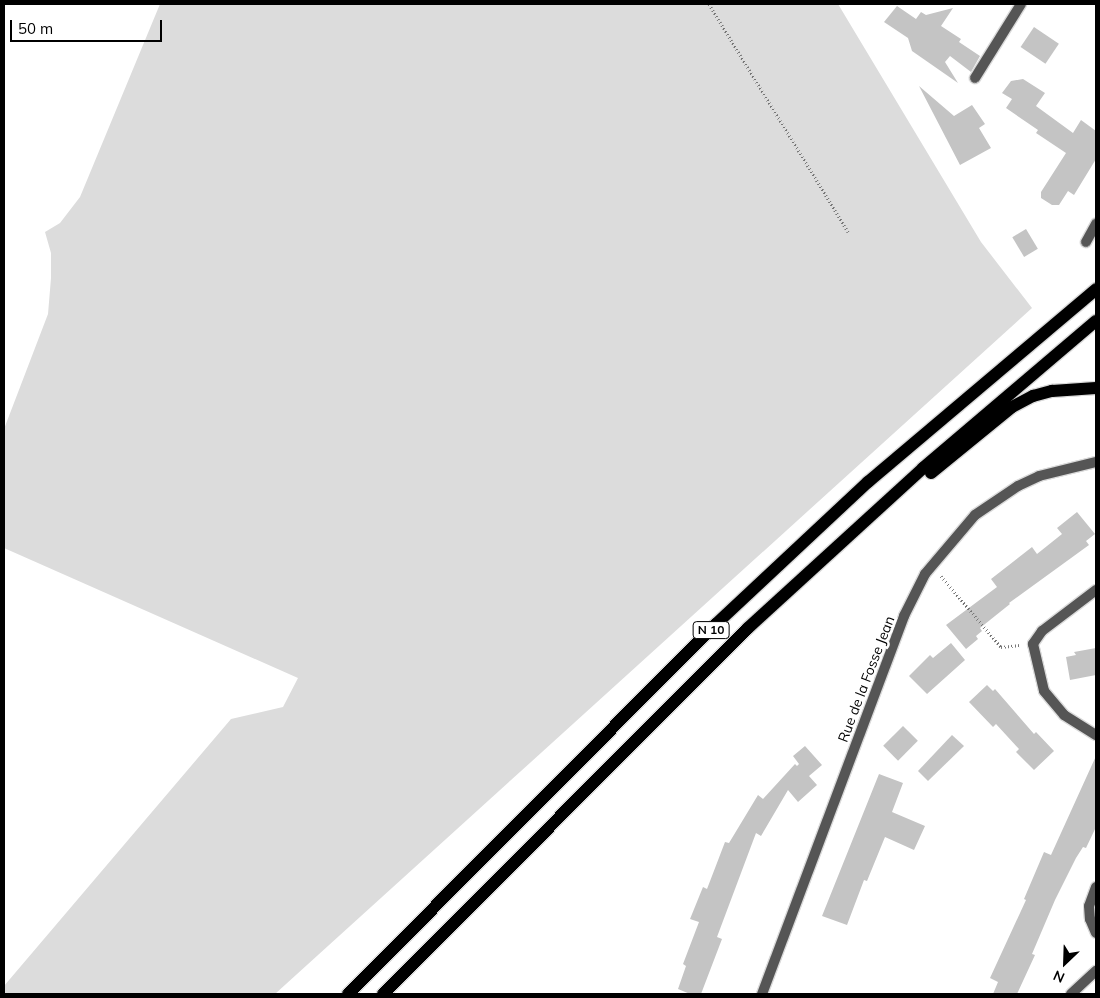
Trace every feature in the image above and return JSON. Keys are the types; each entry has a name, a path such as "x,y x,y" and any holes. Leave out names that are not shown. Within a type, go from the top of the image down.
{"main road":[{"name":"N 10","path":"348,994 716,624 868,482 1096,289"},
{"name":"N 10","path":"383,994 748,628 904,486 1096,321"},
{"path":"904,486 927,476 1012,407 1033,396 1052,391 1096,388"}],"street":[{"path":"975,78 1021,4"},
{"path":"1086,242 1096,224"},
{"name":"Rue de la Fosse Jean","path":"762,994 904,616 932,564 976,516 1018,486 1039,476 1096,462"},
{"path":"1096,590 1042,631 1033,644 1044,691 1064,715 1096,735"},
{"path":"1096,887 1089,906 1090,919 1096,933"},
{"path":"1072,994 1096,971"}],"path":[{"path":"709,4 848,232"},
{"path":"932,564 1002,647 1033,644"}],"shaded area":[{"path":"160,4 838,4 981,242 1032,308 275,994 4,994 4,986 231,719 283,707 298,678 4,548 4,429 48,314 51,253 45,232 60,223 80,197"}],"building":[{"path":"897,6 916,19 921,12 926,15 953,8 941,26 961,39 959,42 980,56 971,72 950,56 945,62 958,83 912,51 908,38 884,22"},
{"path":"1034,27 1059,44 1045,64 1021,47"},
{"path":"1023,79 1045,93 1036,106 1073,133 1081,120 1096,131 1096,159 1074,195 1068,191 1059,205 1052,205 1041,198 1041,192 1066,153 1036,133 1038,130 1006,108 1012,99 1002,93 1011,81"},
{"path":"919,86 954,116 972,105 985,124 979,128 991,148 960,165"},
{"path":"1026,229 1038,249 1024,257 1012,237"},
{"path":"1077,512 1095,534 1086,541 1089,545 1009,603 980,628 982,631 976,636 978,639 966,649 946,625 997,587 991,579 1032,547 1037,554 1062,534 1057,528"},
{"path":"951,643 965,660 927,694 909,676 930,655 933,658"},
{"path":"1096,648 1096,675 1070,680 1066,657 1076,655 1074,652"},
{"path":"987,685 993,691 995,689 1034,734 1036,732 1054,751 1034,770 1016,752 1019,749 996,724 993,727 969,702"},
{"path":"903,726 918,741 898,761 883,746"},
{"path":"952,735 964,746 928,781 918,771"},
{"path":"805,746 822,765 809,776 817,785 798,802 788,790 761,836 756,833 717,937 722,939 701,994 690,994 678,989 686,966 683,964 699,922 690,919 703,887 707,889 725,842 729,843 758,795 763,799 795,764 797,766 799,764 793,756"},
{"path":"1096,756 1096,827 1086,848 1083,847 1076,858 1055,900 1032,954 1035,955 1017,994 993,994 998,982 990,978 1026,900 1024,899 1044,852 1051,855"},
{"path":"879,774 903,783 892,812 925,826 914,850 885,837 867,881 864,880 847,925 822,916"}]}
